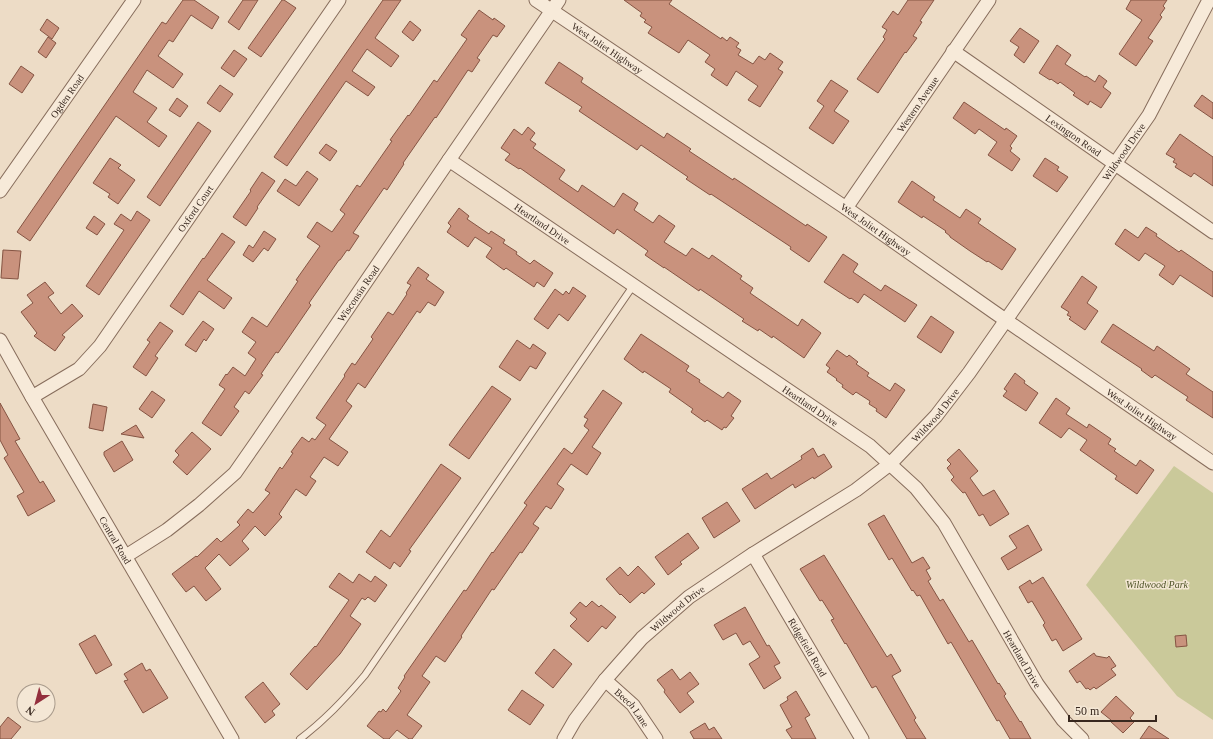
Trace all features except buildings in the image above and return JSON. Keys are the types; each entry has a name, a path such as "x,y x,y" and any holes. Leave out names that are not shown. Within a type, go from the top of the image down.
{"street":[{"name":"Ogden Road","path":"0,191 134,0"},
{"name":"Oxford Court","path":"32,397 78,369 100,346 339,0"},
{"name":"West Joliet Highway","path":"536,0 555,5 1213,463"},
{"name":"Western Avenue","path":"846,208 989,0"},
{"name":"Wildwood Drive","path":"564,739 575,720 605,680 642,638 689,597 753,554 856,490 890,464 936,416 969,373 1149,115 1209,0"},
{"name":"Wisconsin Road","path":"126,556 167,530 199,505 235,473 555,5"},
{"name":"Lexington Road","path":"953,51 1213,232"},
{"name":"Heartland Drive","path":"449,160 870,446 890,464 916,488 944,524 1037,684 1063,720 1082,739"},
{"name":"Central Road","path":"0,340 232,739"},
{"name":"Ridgefield Road","path":"753,554 862,739"},
{"name":"Beech Lane","path":"605,680 633,705 656,739"}],"lane":[{"path":"300,739 332,712 365,675 633,286"}],"green space":[{"name":"Wildwood Park","path":"1174,466 1213,493 1213,720 1177,696 1086,585"}]}
